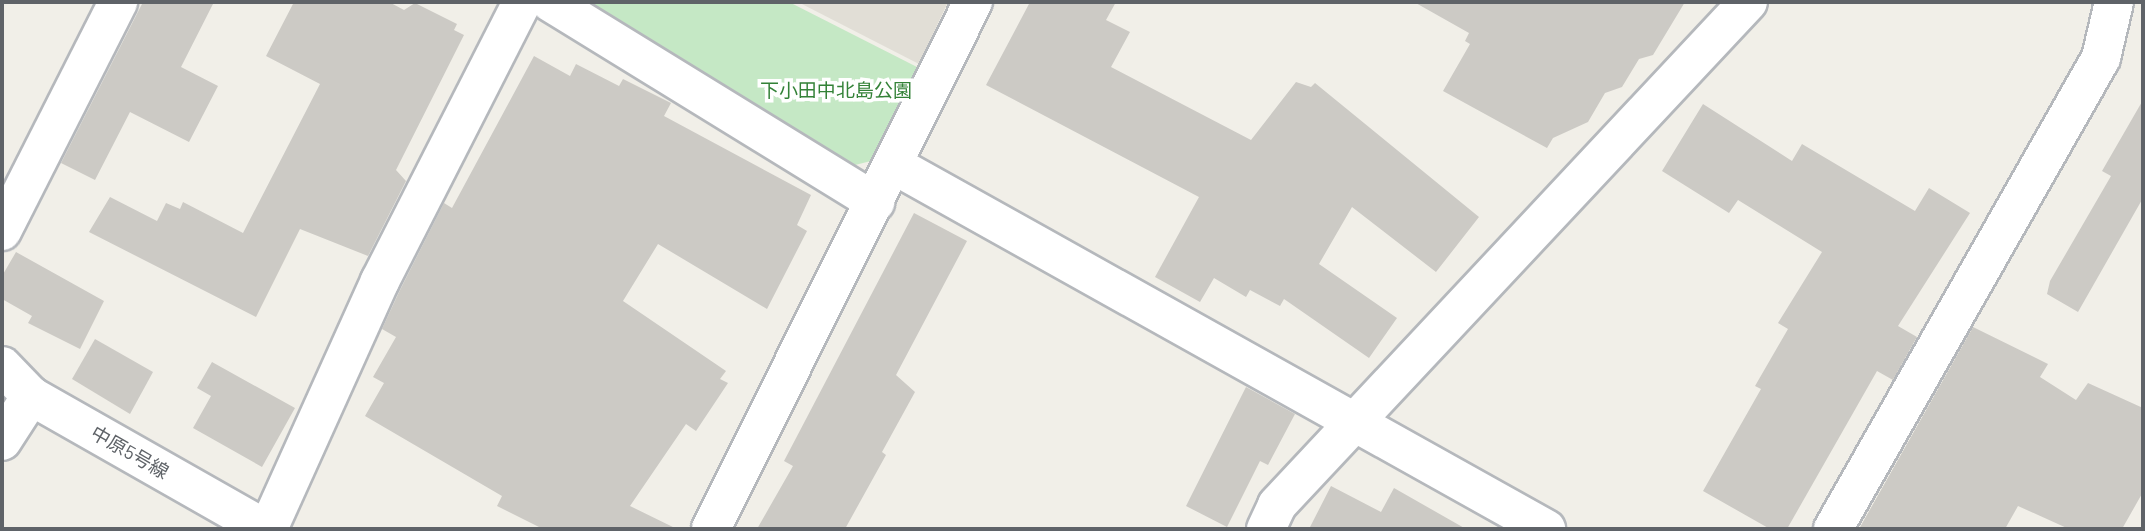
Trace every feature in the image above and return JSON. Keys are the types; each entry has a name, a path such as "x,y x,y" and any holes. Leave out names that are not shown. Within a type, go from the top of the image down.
{"street":[{"path":"2,231 118,2"},
{"path":"266,529 380,281 522,2"},
{"path":"550,2 875,202"},
{"path":"711,529 973,2"},
{"path":"1266,529 1276,505 1357,422 1748,2"},
{"path":"1833,529 2101,58 2114,2"},
{"path":"894,165 1546,529"},
{"name":"中原5号線","path":"2,366 31,396 266,529"},
{"path":"2,441 31,396"}],"shaded area":[{"path":"798,2 948,2 919,64"}],"green space":[{"name":"下小田中北島公園","path":"590,2 789,2 917,67 871,161 851,166"}],"building":[{"path":"143,2 214,2 181,67 218,86 189,142 130,112 95,180 61,163"},
{"path":"294,2 389,2 404,10 415,3 457,24 454,30 464,35 396,170 406,181 368,256 300,229 256,317 89,232 110,197 157,221 166,203 180,209 183,202 243,233 320,84 266,56"},
{"path":"1030,2 1116,2 1106,20 1130,32 1111,67 1251,140 1296,82 1311,87 1315,83 1479,217 1436,272 1352,207 1319,264 1397,318 1369,358 1284,299 1280,306 1250,290 1246,297 1214,278 1200,302 1155,277 1199,197 986,85"},
{"path":"1414,2 1685,2 1653,55 1639,59 1622,87 1605,93 1588,122 1553,138 1547,148 1443,91 1470,44 1465,41 1469,33"},
{"path":"534,56 570,76 576,64 619,86 623,79 671,103 664,116 811,195 797,225 807,231 767,309 658,244 623,301 726,371 720,379 728,383 696,431 686,424 630,506 677,529 543,529 497,506 502,496 365,416 384,383 373,377 396,337 382,329 400,290 444,203 452,208"},
{"path":"2143,100 2143,198 2078,312 2047,294 2050,281 2111,176 2102,171"},
{"path":"1703,104 1792,161 1802,144 1915,211 1929,188 1970,213 1898,326 1917,337 1893,380 1877,371 1787,529 1770,529 1703,491 1761,389 1755,386 1788,329 1778,323 1822,252 1738,200 1729,213 1662,171"},
{"path":"914,213 967,241 896,375 915,392 882,452 886,455 845,529 757,529 793,466 784,461"},
{"path":"16,252 104,301 80,349 28,323 32,316 2,299 2,276"},
{"path":"1973,327 2048,364 2040,377 2076,400 2088,383 2143,408 2143,492 2122,529 2069,529 2018,506 2005,529 1859,529"},
{"path":"95,339 153,372 130,414 72,379"},
{"path":"212,362 295,408 262,467 193,428 211,396 197,388"},
{"path":"1246,387 1295,414 1268,465 1260,461 1227,527 1186,506"},
{"path":"1331,486 1381,512 1394,488 1466,529 1309,529"}]}
